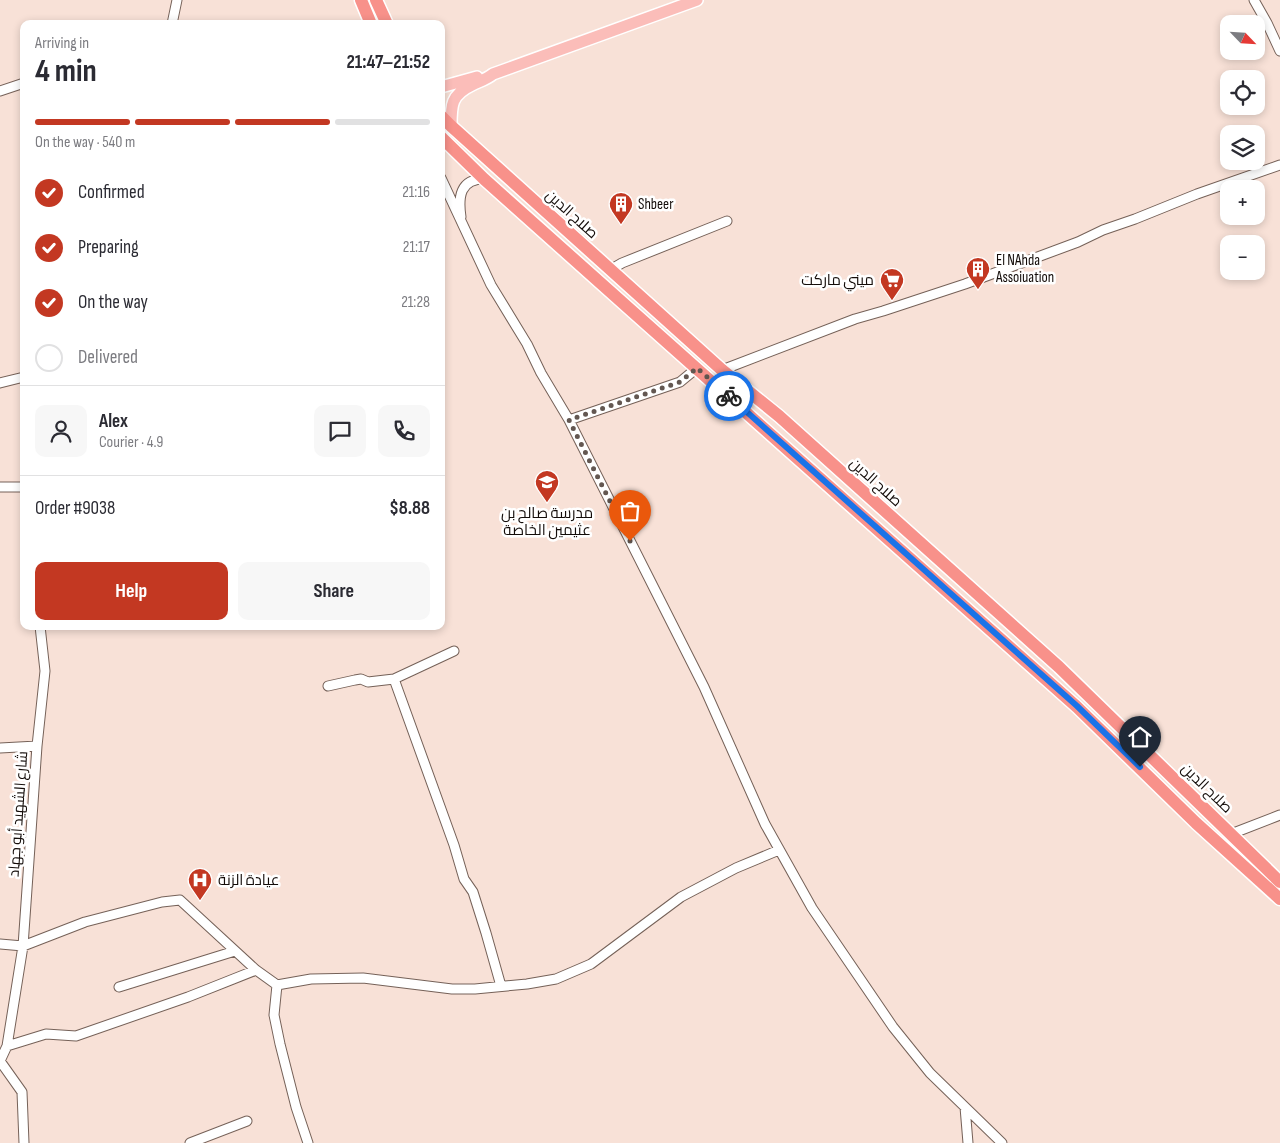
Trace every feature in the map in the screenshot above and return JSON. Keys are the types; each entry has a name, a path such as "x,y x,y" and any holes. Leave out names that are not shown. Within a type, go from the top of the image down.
{"highway":[{"path":"361,0 369,20"},
{"path":"376,0 385,20"},
{"name":"صلاح الدين","path":"445,120 722,370 779,416 1059,667 1280,882"},
{"name":"صلاح الدين","path":"445,141 484,179 868,519 1108,736 1196,823 1280,900"},
{"path":"868,519 870,506 881,508"},
{"path":"1046,680 1060,672 1059,667"}],"main road":[{"path":"451,126 451,109 455,96 493,74 697,0"},
{"path":"445,86 486,74 493,74"}],"street":[{"path":"173,20 176,0"},
{"path":"1254,0 1268,23 1280,51"},
{"path":"0,91 20,85"},
{"path":"722,370 855,319 983,278 1197,194 1280,166"},
{"path":"463,227 460,204 462,191 472,180 484,179"},
{"path":"445,187 491,285 527,344 541,373 569,420 704,687 765,824 812,908 893,1027 930,1073 1002,1143"},
{"path":"610,270 727,221"},
{"path":"569,420 680,382 697,368"},
{"path":"0,383 20,378"},
{"path":"0,487 20,487"},
{"name":"شارع الشهيد أبو جهاد","path":"0,1061 7,1046 23,946 37,746 45,671 40,630"},
{"path":"328,686 355,680 368,682 394,679 454,651"},
{"path":"394,679 454,845 464,879 475,900 501,986"},
{"path":"0,748 37,746"},
{"path":"1231,834 1280,815"},
{"path":"0,944 23,946 85,922 162,902 180,900 256,970 277,985 311,979 363,978 452,989 475,989 527,984 556,979 591,964 681,897 736,868 779,850"},
{"path":"119,987 235,951"},
{"path":"7,1046 46,1034 76,1036 188,997 256,970"},
{"path":"277,985 274,1015 296,1107 308,1143"},
{"path":"0,1061 22,1092 24,1143"},
{"path":"966,1107 968,1143"},
{"path":"190,1143 247,1121"}],"way so far":[{"path":"630,541 569,420 680,382 697,368 729,396"}],"place":[{"name":"Shbeer","path":"621,225"},
{"name":"El NAhda Assoiuation","path":"978,290"},
{"name":"ميني ماركت","path":"892,301"},
{"name":"مدرسة صالح بن عثيمين الخاصة","path":"547,503"},
{"name":"عيادة الزنة","path":"200,901"}],"route":[{"path":"729,396 1077,706 1140,767"}]}
